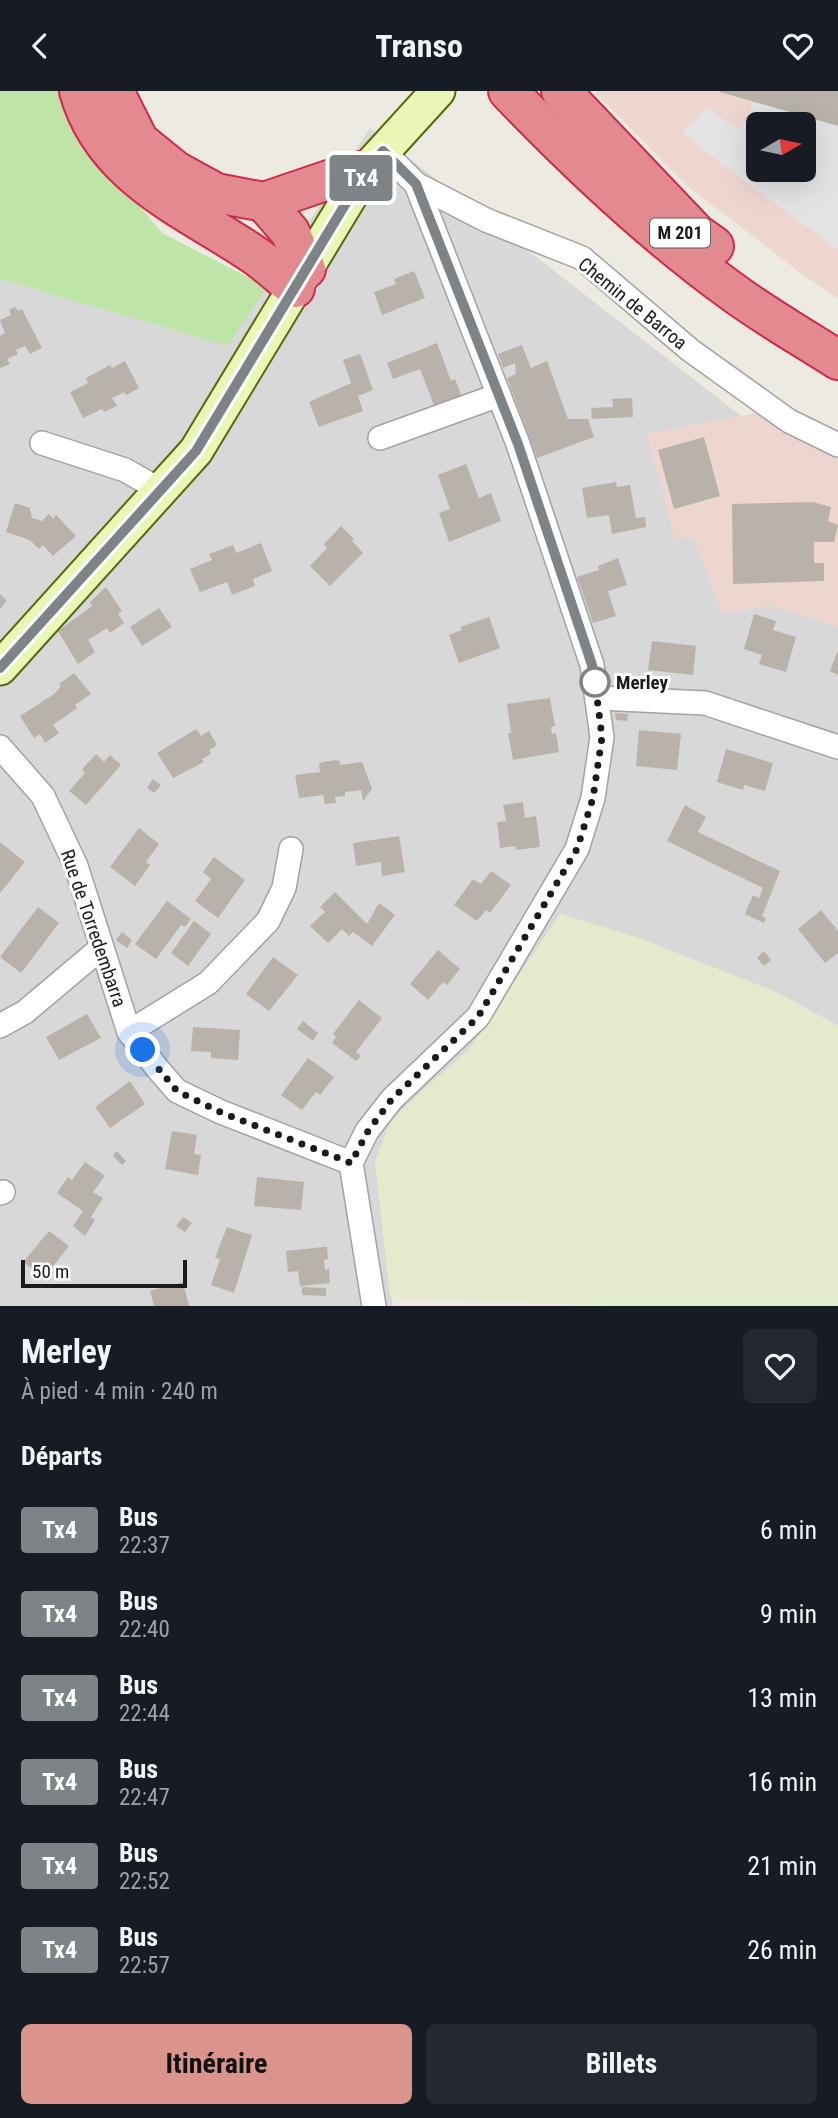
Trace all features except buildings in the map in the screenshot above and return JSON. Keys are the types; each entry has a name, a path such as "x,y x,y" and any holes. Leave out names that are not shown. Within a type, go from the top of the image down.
{"highway":[{"path":"79,91 84,109 103,145 126,170 180,209 255,256 301,279"},
{"path":"114,91 139,141 176,171 216,193 264,202 375,161"},
{"path":"508,91 617,199 667,240 730,291 838,360"},
{"name":"M 201","path":"546,91 603,158 668,224 762,299 838,348"},
{"name":"M 201","path":"561,91 697,235 785,298 838,329"},
{"path":"264,202 290,232 301,279"}],"street":[{"path":"0,668 196,451 375,161 435,94"},
{"path":"374,1306 351,1163 368,1131 392,1099 478,1017 577,849 593,798 602,737 592,665 518,444 416,184 375,161"},
{"name":"Chemin de Barroa","path":"416,184 486,220 582,258 690,350 789,421 838,445"},
{"path":"380,438 499,395"},
{"path":"41,443 125,470 160,490"},
{"path":"598,698 705,703 838,747"},
{"name":"Rue de Torredembarra","path":"0,747 43,796 76,866 129,1032 177,1091 220,1112 351,1163"},
{"path":"129,1032 208,983 268,921 284,888 291,849"},
{"path":"0,1026 25,1012 101,948"}],"shaded area":[{"path":"594,91 838,91 838,298 802,274 685,184"},
{"path":"753,101 790,112 750,112"},
{"path":"709,107 730,125 740,128 746,122 746,182 682,132"},
{"path":"816,120 838,126 838,250 746,182 816,182"},
{"path":"370,128 741,416 647,434 694,538 723,614 770,605 838,627 838,1026 776,992 641,939 560,914 471,1047 391,1120 375,1162 393,1306 0,1306 0,279 228,346"},
{"path":"762,412 838,446 838,627 770,605 723,614 694,539 675,538 647,434"}],"green space":[{"path":"0,91 69,91 80,134 162,233 267,287 228,346 0,279"},
{"path":"560,914 641,939 776,992 838,1026 838,1306 614,1306 390,1297 375,1162 391,1120 471,1047"}],"bus line":[{"name":"Tx4","path":"0,668 196,451 366,170 383,151 416,184 518,444 592,665 595,682"}],"place":[{"name":"Merley","path":"595,682"}],"route":[{"path":"143,1050 177,1091 220,1112 351,1163 368,1131 392,1099 478,1017 577,849 593,798 602,737 595,682"}]}
